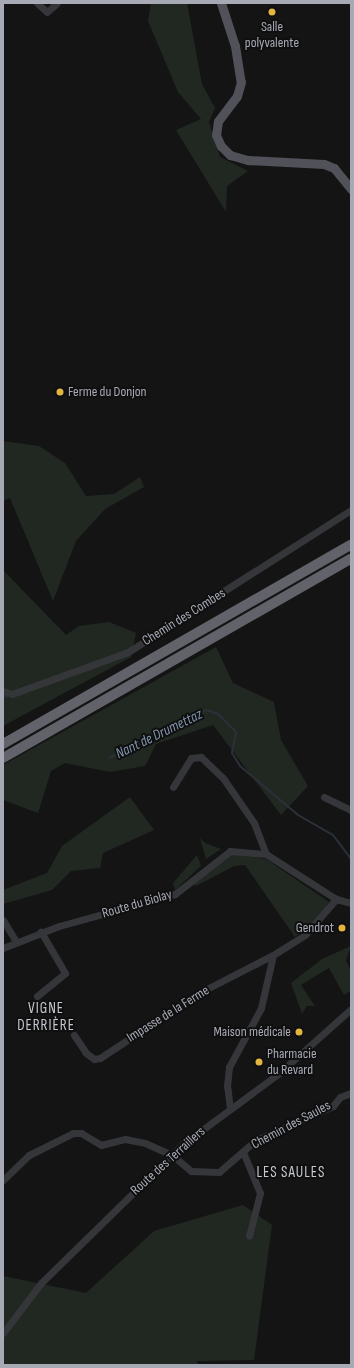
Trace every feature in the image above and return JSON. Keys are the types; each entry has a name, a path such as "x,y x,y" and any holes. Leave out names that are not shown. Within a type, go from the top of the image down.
{"highway":[{"path":"3,744 351,545"},
{"path":"3,758 351,559"}],"main road":[{"path":"221,3 241,78 237,96 217,125 221,146 230,155 248,160 324,164 334,168 351,189"}],"street":[{"path":"37,3 47,12 57,3"},
{"name":"Chemin des Combes","path":"3,692 20,692 128,652 351,510"},
{"path":"173,787 191,758 201,757 223,778 254,822 266,854"},
{"path":"324,798 351,810"},
{"name":"Route du Biolay","path":"3,948 41,932 175,894 230,851 266,854 336,899 351,906"},
{"path":"230,1109 227,1086 229,1067 261,1008 273,955 306,935 336,899"},
{"path":"3,920 16,942"},
{"path":"37,996 65,973 41,932"},
{"name":"Impasse de la Ferme","path":"74,1035 86,1053 94,1059 100,1058 197,994 273,955"},
{"name":"Route des Terraillers","path":"3,1333 41,1283 172,1155 307,1051 351,1009"},
{"name":"Chemin des Saules","path":"3,1180 29,1155 73,1133 81,1133 101,1144 125,1139 145,1143 172,1155 191,1171 219,1172 256,1140 333,1106 340,1097 351,1094"},
{"path":"243,1152 260,1192 249,1236"}],"shaded area":[{"path":"151,3 187,3 202,84 215,108 209,122 220,157 248,171 227,186 226,212 176,130 201,119 178,92 148,21"},
{"path":"3,441 39,446 65,463 86,496 114,494 140,477 144,487 105,509 76,541 53,601 10,498 3,501"},
{"path":"3,570 66,635 79,626 109,622 136,633 131,657 3,726"},
{"path":"216,647 233,683 274,702 281,740 308,786 281,815 213,725 156,744 145,766 110,772 65,763 51,771 38,813 3,800 3,765"},
{"path":"130,797 154,830 103,853 100,868 71,871 52,890 3,904 3,890 47,873 62,846"},
{"path":"200,838 205,843 221,849 206,859"},
{"path":"230,854 266,859 329,902 314,922 295,937 245,865 234,866 196,886 193,883"},
{"path":"197,855 201,866 175,890 173,883"},
{"path":"351,946 346,960 351,972 351,991 344,995 329,968 301,985 315,1006 307,1006 302,1014 291,983 322,959"},
{"path":"243,1205 272,1225 254,1360 197,1361 198,1365 3,1365 3,1276 86,1293 154,1231"}],"waterway":[{"name":"Nant de Drumettaz","path":"3,697 7,696"},
{"name":"Nant de Drumettaz","path":"109,758 206,710 218,714 236,732 232,753 240,766 298,815 333,835 351,859"}],"place":[{"name":"Salle polyvalente","path":"272,12"},
{"name":"Ferme du Donjon","path":"60,392"},
{"name":"Gendrot","path":"342,928"},
{"name":"Maison médicale","path":"299,1032"},
{"name":"Pharmacie du Revard","path":"259,1062"}],"district":[{"name":"VIGNE DERRIÈRE","path":"46,1016"},
{"name":"LES SAULES","path":"291,1173"}]}
